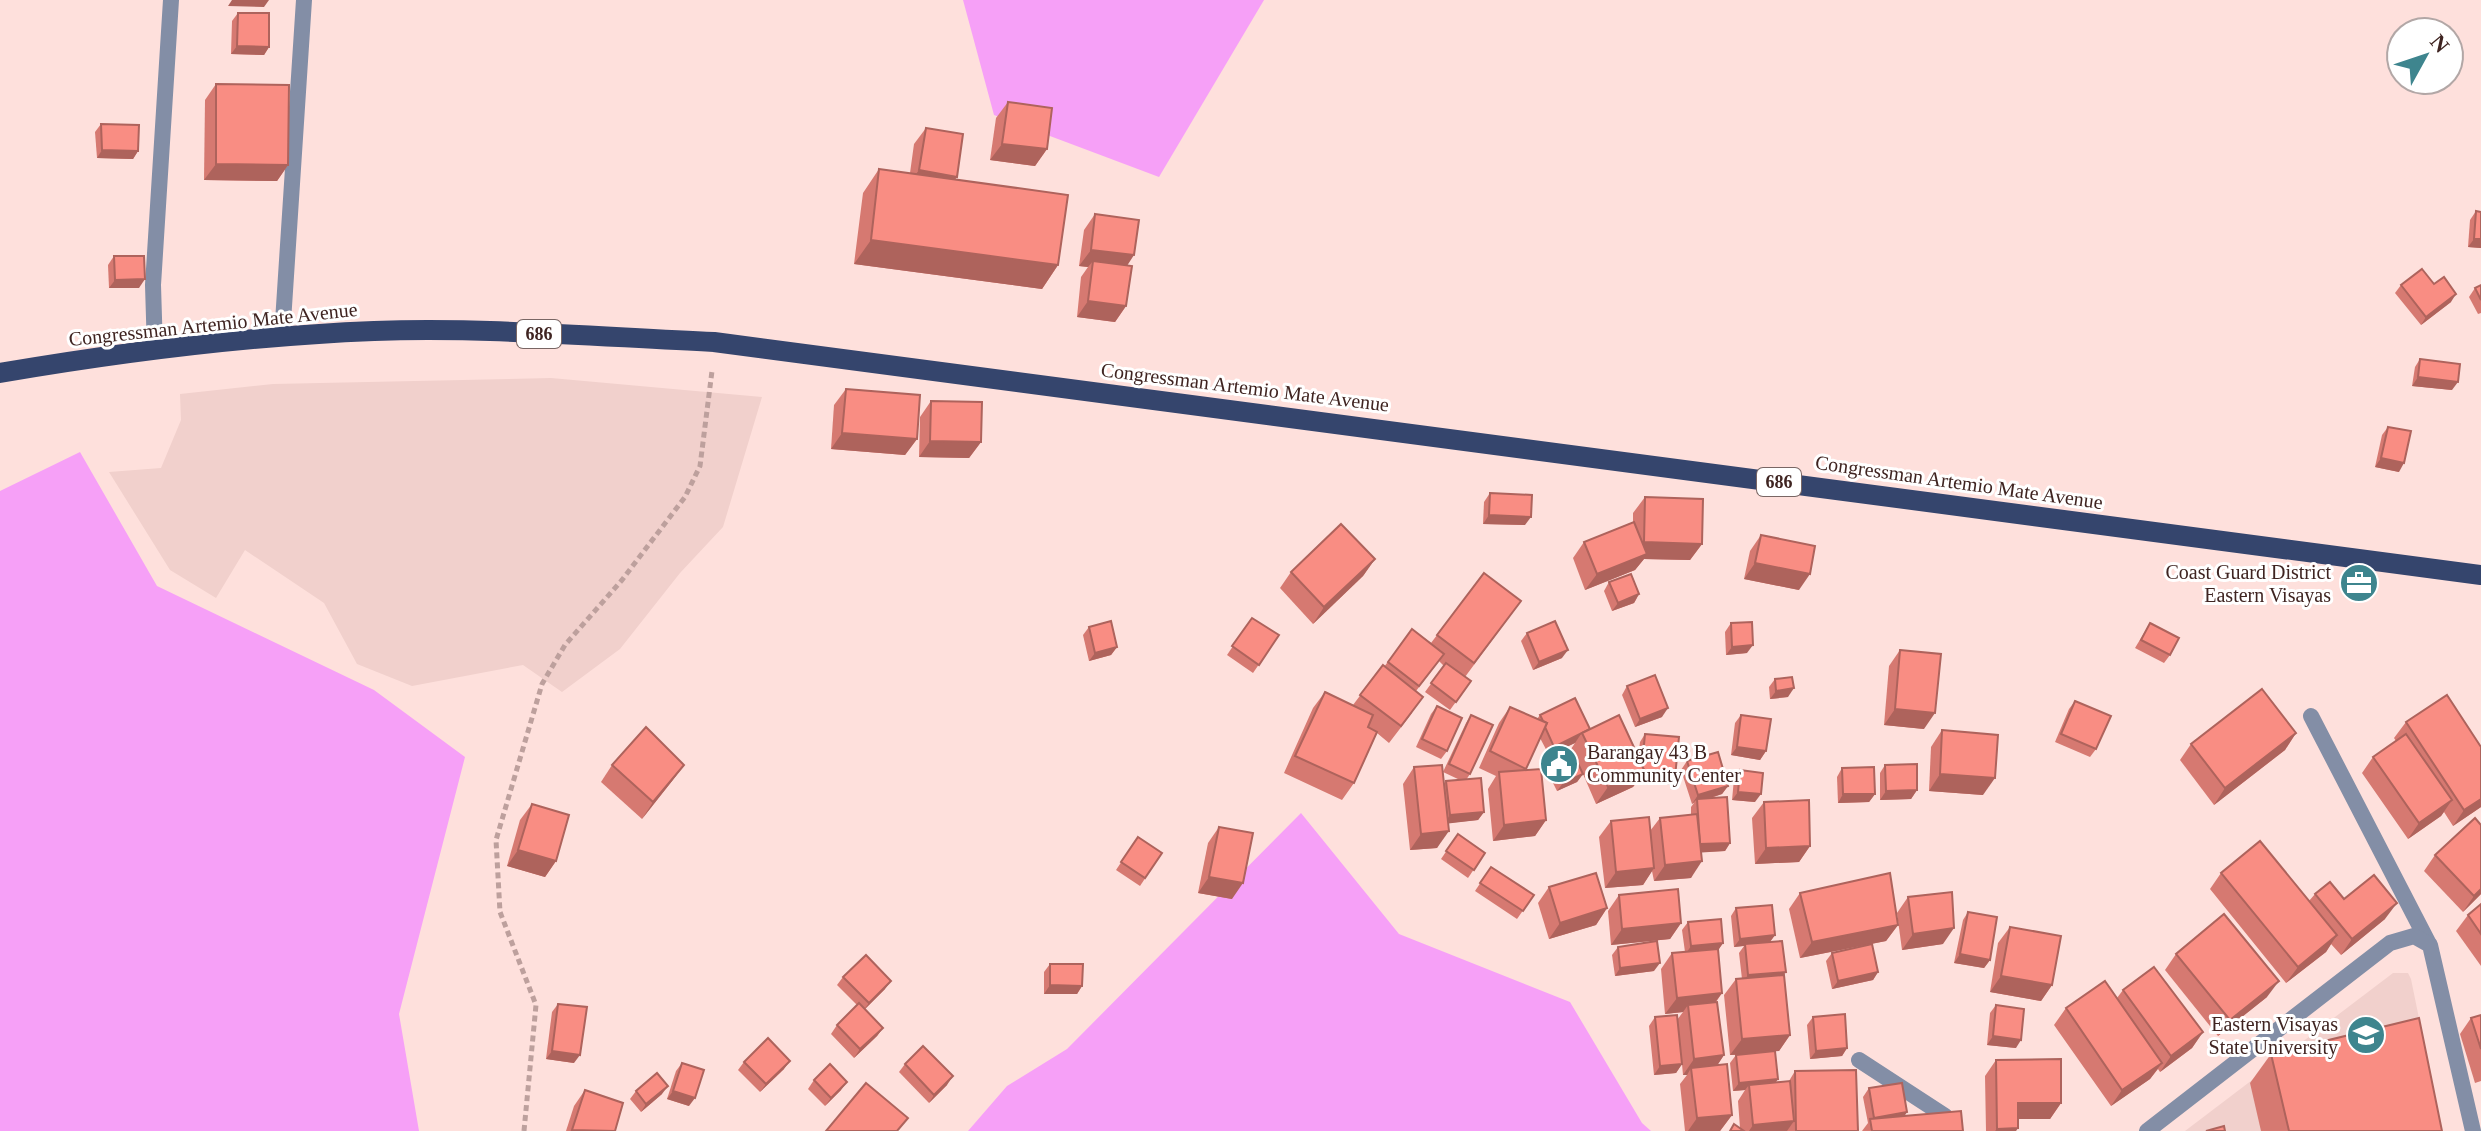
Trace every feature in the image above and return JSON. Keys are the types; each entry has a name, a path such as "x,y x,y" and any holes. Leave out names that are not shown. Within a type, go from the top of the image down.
{"main road":[{"name":"Congressman Artemio Mate Avenue","path":"0,373 155,351 282,337 377,331 484,332 714,342 2481,575"}],"street":[{"path":"155,351 153,285 171,0"},
{"path":"282,337 304,0"},
{"path":"2311,716 2430,945 2473,1131"},
{"path":"2147,1131 2390,943 2414,936 2430,945"},
{"path":"1859,1060 1945,1116 1955,1131"}],"path":[{"path":"524,1131 536,1005 500,912 496,840 542,684 565,645 622,580 685,497 700,466 714,342"}],"shaded area":[{"path":"963,0 1264,0 1159,177 994,115"},
{"path":"551,378 762,397 723,527 680,573 620,649 562,692 523,665 412,686 357,664 324,603 245,550 216,598 170,570 109,472 161,468 181,420 180,394 273,384"},
{"path":"80,452 157,586 374,690 465,757 399,1014 419,1131 0,1131 0,491"},
{"path":"1301,813 1399,934 1570,1002 1642,1123 1651,1131 968,1131 1007,1086 1067,1049"},
{"name":"Eastern Visayas State University","path":"2393,973 2408,973 2411,979 2442,1131 2185,1131"}],"building":[{"path":"238,13 269,13 269,47 237,46"},
{"path":"216,84 289,85 288,165 216,164"},
{"path":"1008,102 1052,108 1047,149 1002,144"},
{"path":"101,124 139,125 138,151 102,150"},
{"path":"926,128 963,134 957,177 919,170"},
{"path":"879,169 1068,195 1058,265 871,240"},
{"path":"2476,211 2481,212 2481,239 2474,239"},
{"path":"1095,214 1139,220 1134,255 1091,250"},
{"path":"114,256 144,256 145,279 115,280"},
{"path":"1093,261 1132,266 1126,306 1088,301"},
{"path":"2422,269 2434,284 2444,277 2456,294 2426,317 2401,285"},
{"path":"2481,285 2481,300 2475,288"},
{"path":"2420,359 2460,364 2458,382 2418,377"},
{"path":"846,389 920,395 917,439 842,433"},
{"path":"931,401 982,402 981,442 930,441"},
{"path":"2388,427 2411,431 2404,463 2381,458"},
{"path":"1490,493 1532,495 1531,517 1489,515"},
{"path":"1645,497 1703,499 1702,544 1644,542"},
{"path":"1634,522 1647,554 1597,574 1584,542"},
{"path":"1341,524 1375,559 1324,607 1291,572"},
{"path":"1761,535 1815,546 1810,574 1755,563"},
{"path":"1484,573 1521,601 1474,663 1437,635"},
{"path":"1631,574 1639,594 1618,603 1609,582"},
{"path":"1252,618 1279,635 1259,665 1232,646"},
{"path":"1111,621 1117,647 1095,653 1089,627"},
{"path":"1555,621 1568,650 1539,662 1527,633"},
{"path":"1752,622 1753,645 1732,647 1731,623"},
{"path":"2150,623 2179,638 2170,655 2141,640"},
{"path":"1412,629 1444,654 1419,686 1388,662"},
{"path":"1900,650 1941,654 1935,713 1895,709"},
{"path":"1446,663 1471,681 1456,702 1431,683"},
{"path":"1383,665 1423,697 1401,726 1360,695"},
{"path":"1655,675 1668,708 1640,719 1627,686"},
{"path":"1792,677 1794,688 1776,691 1775,679"},
{"path":"2262,689 2296,733 2225,788 2191,744"},
{"path":"1325,692 1373,715 1368,727 1377,732 1354,783 1295,756"},
{"path":"2447,695 2481,747 2481,799 2464,810 2406,722"},
{"path":"1575,698 1590,729 1554,747 1545,727 1547,723 1540,715"},
{"path":"2075,701 2111,716 2096,749 2061,734"},
{"path":"1437,706 1462,718 1447,751 1422,739"},
{"path":"1510,707 1547,723 1526,769 1490,751"},
{"path":"1471,715 1493,725 1470,774 1449,764"},
{"path":"1619,715 1645,771 1608,787 1582,733"},
{"path":"1741,715 1771,719 1766,751 1737,747"},
{"path":"646,727 684,765 653,802 612,765"},
{"path":"1942,730 1998,735 1995,778 1940,774"},
{"path":"1645,734 1679,737 1675,777 1642,774 1645,771 1642,766"},
{"path":"2406,734 2452,800 2419,823 2373,757"},
{"path":"1572,751 1583,774 1563,783 1552,760"},
{"path":"1718,752 1728,786 1698,795 1687,761"},
{"path":"1917,764 1917,790 1886,791 1885,765"},
{"path":"1442,765 1449,831 1421,834 1414,767"},
{"path":"1874,767 1875,794 1843,794 1842,768"},
{"path":"1541,769 1546,820 1504,825 1499,772"},
{"path":"1740,770 1763,773 1761,794 1738,792"},
{"path":"1481,778 1484,812 1450,815 1446,781"},
{"path":"1727,797 1730,843 1700,844 1697,799"},
{"path":"1809,800 1810,846 1766,848 1764,802"},
{"path":"532,804 569,815 556,861 518,850"},
{"path":"1697,814 1702,861 1665,865 1660,818"},
{"path":"1649,817 1654,868 1616,872 1611,821"},
{"path":"2475,818 2481,825 2481,889 2474,896 2435,855"},
{"path":"1219,827 1253,833 1243,883 1209,877"},
{"path":"1458,834 1485,853 1474,870 1446,851"},
{"path":"1138,837 1162,853 1145,878 1121,862"},
{"path":"2260,841 2337,935 2298,967 2221,873"},
{"path":"1491,867 1534,895 1523,911 1480,883"},
{"path":"1596,873 1607,908 1560,923 1549,887"},
{"path":"1890,873 1898,925 1812,942 1800,893"},
{"path":"2374,875 2397,903 2352,939 2315,894 2330,882 2344,899"},
{"path":"1678,889 1681,923 1622,929 1619,895"},
{"path":"1952,892 1954,928 1913,934 1908,897"},
{"path":"2481,904 2481,934 2468,915"},
{"path":"1772,905 1775,935 1740,939 1736,908"},
{"path":"1968,912 1997,917 1990,960 1960,954"},
{"path":"2224,914 2279,981 2230,1020 2176,954"},
{"path":"1721,919 1723,943 1691,946 1688,922"},
{"path":"2010,927 2061,936 2052,985 2001,976"},
{"path":"1657,941 1660,963 1620,968 1618,947"},
{"path":"1782,941 1786,972 1748,975 1745,944"},
{"path":"1872,944 1878,972 1838,981 1832,953"},
{"path":"1718,949 1722,993 1677,998 1672,953"},
{"path":"866,955 891,981 869,1003 843,977"},
{"path":"1050,964 1083,964 1082,986 1050,985"},
{"path":"2154,967 2203,1032 2171,1056 2123,990"},
{"path":"1784,975 1790,1035 1742,1039 1736,979"},
{"path":"2105,981 2162,1063 2122,1090 2066,1008"},
{"path":"1717,1002 1724,1055 1694,1059 1688,1005"},
{"path":"859,1003 883,1028 860,1049 837,1025"},
{"path":"558,1004 587,1007 580,1055 552,1051"},
{"path":"1996,1005 2024,1009 2021,1040 1993,1036"},
{"path":"1845,1014 1847,1048 1816,1051 1813,1017"},
{"path":"1677,1015 1682,1064 1660,1066 1655,1017"},
{"path":"2481,1015 2481,1049 2471,1018"},
{"name":"Eastern Visayas State University","path":"2419,1018 2442,1131 2289,1131 2271,1054"},
{"path":"768,1038 790,1061 766,1084 744,1062"},
{"path":"923,1046 953,1076 934,1095 905,1064"},
{"path":"1775,1051 1778,1079 1739,1083 1736,1055"},
{"path":"2061,1059 2061,1103 2018,1103 2018,1128 1997,1129 1996,1060"},
{"path":"682,1063 704,1070 695,1098 673,1091"},
{"path":"830,1064 847,1082 831,1098 814,1080"},
{"path":"1727,1064 1732,1115 1697,1118 1691,1068"},
{"path":"1856,1070 1858,1131 1796,1131 1795,1071"},
{"path":"657,1073 668,1086 646,1104 636,1091"},
{"path":"1790,1081 1794,1121 1753,1125 1749,1085"},
{"path":"866,1083 908,1118 897,1131 826,1131"},
{"path":"1902,1083 1907,1112 1874,1118 1869,1088"},
{"path":"585,1090 623,1103 615,1131 572,1130"},
{"path":"1961,1111 1963,1131 1872,1131 1870,1119"},
{"path":"1734,1124 1744,1131 1730,1131"},
{"path":"2224,1126 2225,1131 2206,1131"}],"place":[{"name":"Coast Guard District Eastern Visayas","path":"2359,583"},
{"name":"Barangay 43 B Community Center","path":"1559,764"},
{"name":"Eastern Visayas State University","path":"2366,1035"}]}
